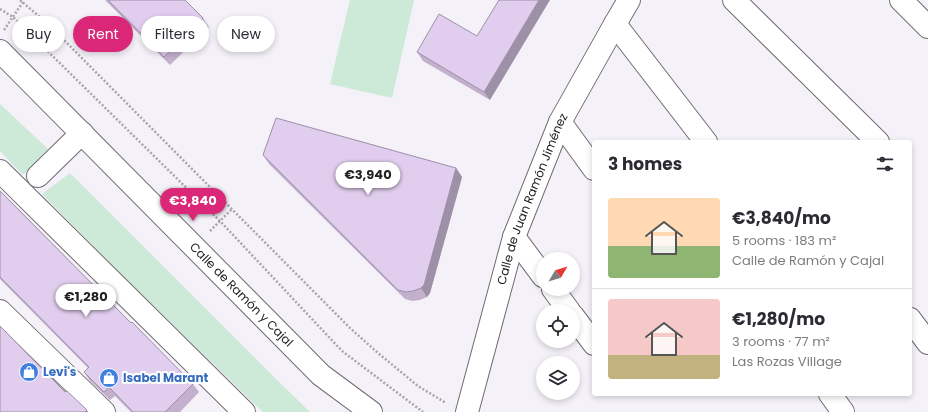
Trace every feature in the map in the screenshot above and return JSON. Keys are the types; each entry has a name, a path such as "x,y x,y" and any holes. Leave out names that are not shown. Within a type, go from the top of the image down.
{"street":[{"name":"Calle de Juan Ramón Jiménez","path":"457,408 514,237 560,122 614,24 629,0"},
{"path":"734,0 876,140"},
{"path":"901,0 928,27"},
{"path":"614,24 704,140"},
{"name":"Calle de Ramón y Cajal","path":"0,51 321,375 371,412"},
{"path":"560,122 592,166"},
{"path":"38,176 82,133"},
{"path":"0,171 244,412"},
{"path":"514,237 536,267"},
{"path":"558,296 565,304"},
{"path":"0,311 104,412"},
{"path":"912,322 928,343"},
{"path":"580,325 592,341"},
{"path":"831,396 843,412"}],"path":[{"path":"20,0 48,24 350,328 418,386 457,408"},
{"path":"14,16 23,2"},
{"path":"0,9 12,16"},
{"path":"0,36 12,18"},
{"path":"49,52 220,221 342,351 423,412"},
{"path":"194,247 232,209"}],"green space":[{"path":"350,0 414,0 392,98 330,84"},
{"path":"0,104 48,149 23,175 0,151"},
{"path":"70,173 310,412 263,412 125,278 42,194"}],"building":[{"path":"108,0 185,0 201,16 141,16 141,34 133,25 133,16 124,16"},
{"path":"499,0 539,0 484,92 417,52 439,14 477,36"},
{"path":"159,52 169,52 164,57"},
{"path":"276,118 456,168 424,285 421,288 406,292 398,290 263,155"},
{"path":"0,191 193,384 165,412 133,412 109,387 104,392 84,372 89,367 0,277"},
{"path":"0,326 65,392 67,391 87,410 85,412 0,412"}],"place":[{"name":"Levi's","path":"29,372"},
{"name":"Isabel Marant","path":"109,378"}]}
